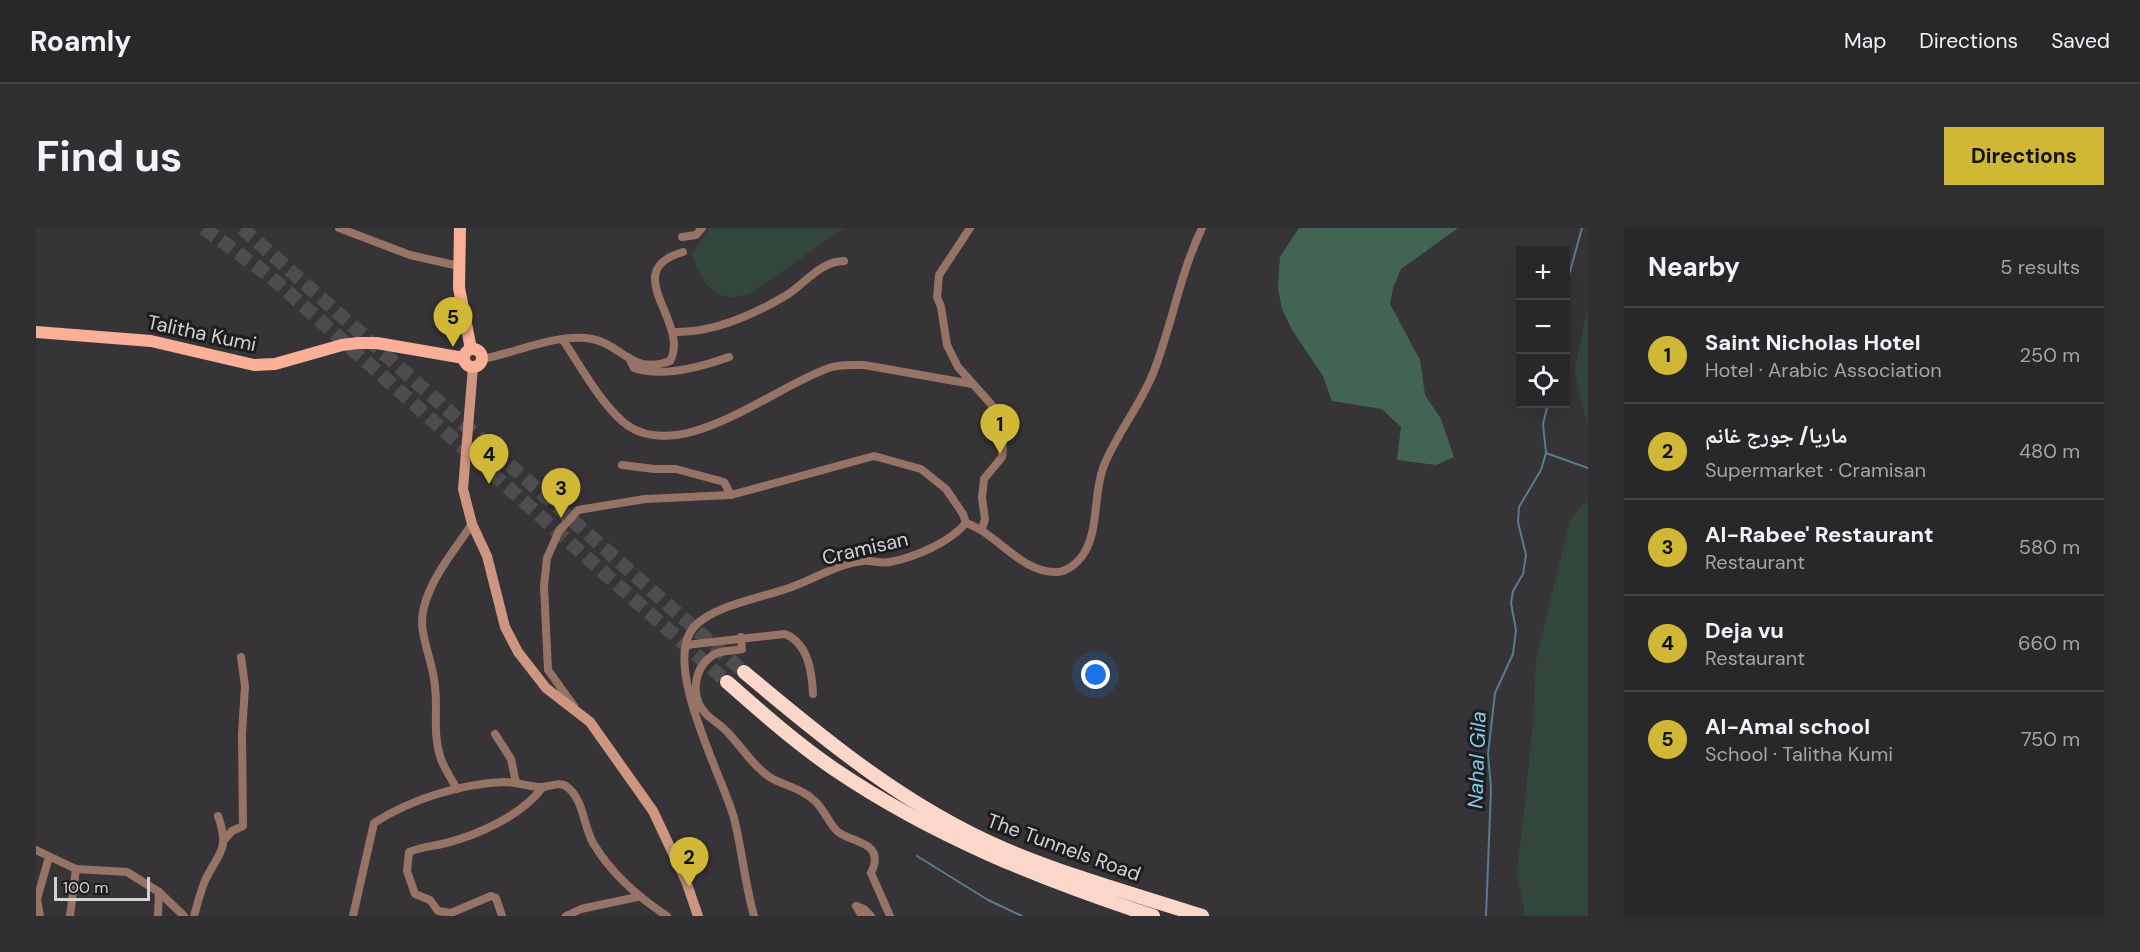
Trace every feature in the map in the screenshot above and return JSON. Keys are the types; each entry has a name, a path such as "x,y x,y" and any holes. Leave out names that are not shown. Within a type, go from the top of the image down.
{"highway":[{"name":"The Tunnels Road","path":"744,672 861,767 963,829 1003,849 1062,872 1203,916"},
{"name":"The Tunnels Road","path":"727,682 832,768 912,817 1027,872 1153,916"}],"main road":[{"path":"460,228 459,288 473,358"},
{"name":"Talitha Kumi","path":"36,332 151,341 254,365 275,364 342,345 358,343 377,343 473,358"}],"street":[{"path":"339,228 410,255 459,266"},
{"path":"682,237 696,235 702,228"},
{"path":"970,228 939,274 937,297 941,307 947,345 972,384 997,407 1002,457 984,479 982,498 985,519 982,529"},
{"path":"577,711 548,670 543,586 547,558 559,531 578,510 645,499 731,495 874,456 921,469 946,489 963,514 966,523 982,529 1031,568 1057,572 1072,567 1086,551 1091,538 1096,492 1103,470 1121,430 1154,373 1188,258 1202,228"},
{"path":"683,252 670,256 659,265 655,279 657,297 674,332 675,353 670,361 656,366 640,365 604,343 586,338 563,340 473,358 463,489 472,524 487,556 505,627 518,652 546,688 590,722 653,811 686,881 698,916"},
{"path":"674,332 691,332 716,326 758,310 786,295 825,266 844,261"},
{"path":"563,340 604,400 623,421 636,430 654,435 671,436 694,432 816,373 846,364 864,365 972,384"},
{"path":"629,357 634,368 646,372 673,371 729,357"},
{"path":"622,465 654,470 676,469 724,482 731,495"},
{"name":"Cramisan","path":"686,645 695,626 733,605 863,561 888,563 905,558 943,542 966,523"},
{"path":"457,789 440,758 435,733 437,707 434,678 424,637 423,610 440,571 472,524"},
{"path":"754,916 745,883 734,820 691,701 684,674 686,645 775,633 793,637 807,657 813,694"},
{"path":"741,637 742,649 715,654 699,670 696,687 699,703 706,713 732,736 750,762 773,779 801,791 816,802 839,834 859,840 871,849 875,865 871,873 890,916"},
{"path":"225,838 232,831 243,826 242,734 246,686 241,657"},
{"path":"495,734 511,759 516,783"},
{"path":"353,916 375,823 394,810 457,789 516,783 542,788 561,784 567,787 582,808 587,832 595,845 637,897 667,916"},
{"path":"502,916 496,898 490,896 451,913 438,911 430,900 415,894 407,871 410,852 447,843 485,828 532,801 542,788"},
{"path":"194,916 204,882 224,849 225,838 218,816"},
{"path":"36,850 76,869 127,872 159,892 184,916"},
{"path":"40,916 37,899 49,857"},
{"path":"70,916 76,869"},
{"path":"158,916 159,892"},
{"path":"566,916 581,909 637,897"},
{"path":"862,916 856,906 864,909 871,916"}],"green space":[{"path":"709,228 844,228 751,293 728,297 712,290 706,283 692,254"},
{"path":"1299,228 1458,228 1401,269 1393,288 1390,304 1420,360 1425,395 1441,419 1454,457 1436,465 1397,460 1401,427 1382,409 1332,401 1323,376 1292,330 1282,309 1278,289 1280,257"},
{"path":"1588,306 1588,429 1574,370"},
{"path":"1588,502 1588,916 1525,916 1517,873 1533,725 1536,659 1570,521 1581,505"}],"waterway":[{"name":"Nahal Gila","path":"1570,272 1582,228"},
{"name":"Nahal Gila","path":"1486,916 1491,788 1488,754 1495,693 1513,654 1516,630 1511,603 1513,591 1523,574 1526,555 1518,522 1519,507 1541,470 1546,453 1543,424 1547,408"},
{"path":"1546,453 1588,468"},
{"path":"917,856 988,900 1022,916"}],"tunnel":[{"path":"204,228 271,277 727,682"},
{"path":"242,228 744,672"}],"place":[{"name":"Al-Amal school","path":"453,347"},
{"name":"Saint Nicholas Hotel","path":"1000,454"},
{"name":"Deja vu","path":"489,484"},
{"name":"Al-Rabee' Restaurant","path":"561,518"},
{"name":"ماريا/ جورج غانم","path":"689,887"}]}
